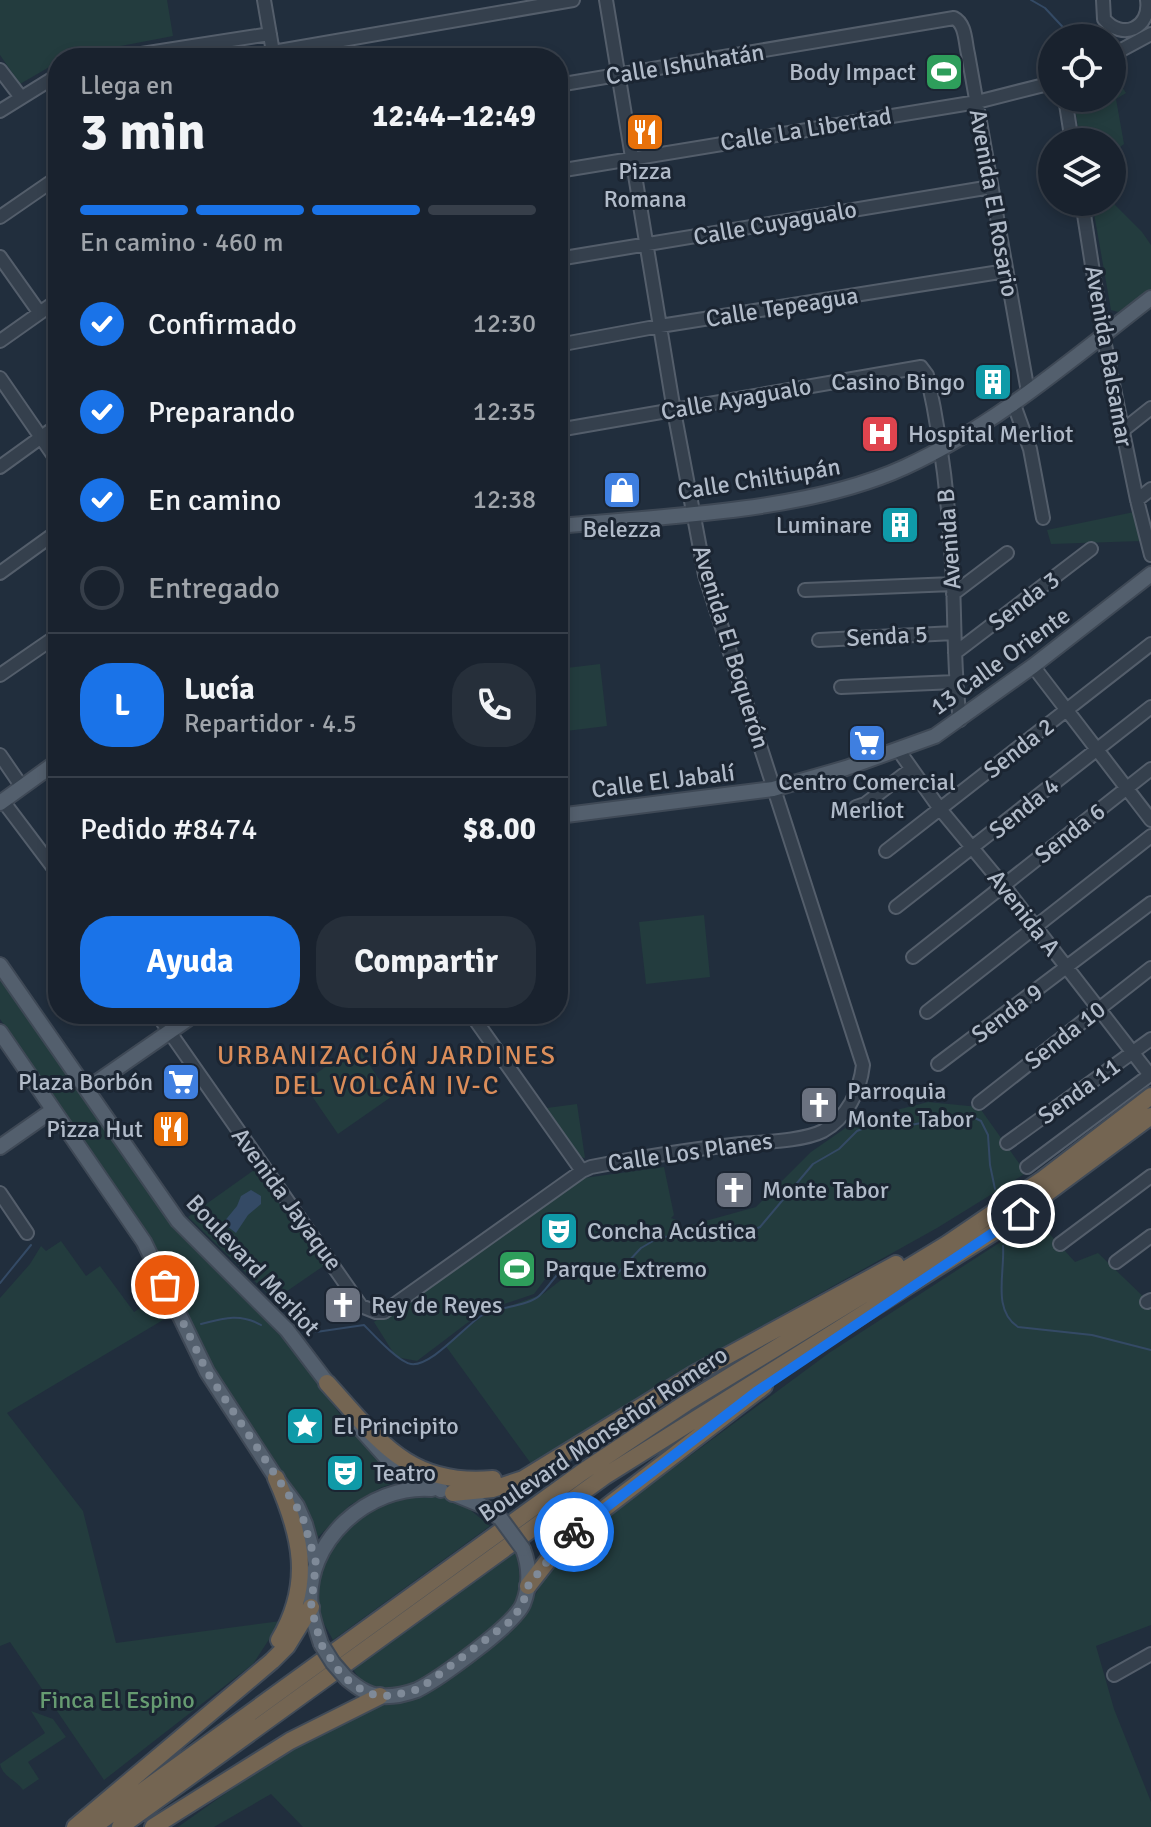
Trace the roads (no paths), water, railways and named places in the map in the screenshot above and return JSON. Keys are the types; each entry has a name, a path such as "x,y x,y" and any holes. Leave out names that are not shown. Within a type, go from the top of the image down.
{"highway":[{"name":"Boulevard Monseñor Romero","path":"93,1827 642,1431 936,1251 1043,1179 1151,1096"},
{"name":"Boulevard Monseñor Romero","path":"120,1827 605,1476 947,1263 1045,1197 1151,1116"},
{"path":"447,1492 508,1486 536,1472 760,1337 991,1214"},
{"path":"528,1586 574,1532 756,1392 947,1263"},
{"path":"327,1383 386,1448 413,1466 440,1476 474,1481 502,1478 558,1457"},
{"path":"257,1673 289,1622 300,1579 297,1532 276,1478"},
{"path":"75,1827 287,1646 311,1607"},
{"path":"153,1827 290,1741 380,1696"}],"main road":[{"name":"Calle Chiltiupán","path":"568,525 775,503 853,486 905,467 987,422 1151,298"},
{"name":"13 Calle Oriente","path":"773,789 899,751 935,736 1033,666 1151,574"},
{"path":"1,803 48,768"},
{"name":"Calle El Jabalí","path":"568,815 773,789"},
{"name":"Boulevard Merliot","path":"0,965 178,1221 287,1330 383,1457 405,1473 447,1492"},
{"path":"87,1089 181,1024"},
{"path":"0,1032 144,1242 207,1372 302,1515 316,1563 311,1607 321,1644 347,1679 370,1694 380,1696 419,1689 512,1620 523,1603 528,1586 523,1549 501,1519 481,1505 447,1492 421,1489 399,1492 363,1508 338,1529 316,1563"},
{"path":"0,1147 53,1110"}],"street":[{"path":"264,0 273,48"},
{"path":"312,48 573,0"},
{"name":"Avenida El Boquerón","path":"606,0 674,411 705,575 863,1065 862,1078 851,1102 825,1130"},
{"path":"1103,0 1102,11 1109,24 1122,31 1145,32"},
{"path":"1126,45 1145,32 1147,0"},
{"name":"Calle Ishuhatán","path":"568,84 954,18"},
{"name":"Avenida El Rosario","path":"954,18 962,26 1028,392"},
{"path":"205,48 270,34"},
{"path":"0,70 20,96"},
{"path":"0,111 48,81"},
{"name":"Calle La Libertad","path":"568,169 977,102 1038,87"},
{"path":"0,217 48,184"},
{"name":"Calle Cuyagualo","path":"568,257 991,187"},
{"name":"Avenida Balsamar","path":"1084,216 1103,335 1151,555"},
{"path":"0,257 39,312"},
{"name":"Calle Tepeagua","path":"568,343 1006,271"},
{"path":"0,341 48,306"},
{"name":"Calle Ayagualo","path":"568,428 915,367"},
{"name":"Avenida B","path":"915,367 921,367 927,375 943,448 953,589 955,682 960,720"},
{"path":"0,378 48,447"},
{"path":"1013,402 1030,449 1043,518"},
{"path":"1122,431 1151,408"},
{"path":"0,467 48,432"},
{"path":"1137,500 1151,489"},
{"path":"0,573 48,538"},
{"name":"Senda 3","path":"955,653 1091,549"},
{"path":"805,590 953,589 1007,553"},
{"name":"Senda 5","path":"819,640 954,633"},
{"path":"0,675 48,642"},
{"name":"Senda 2","path":"886,851 1151,644"},
{"path":"1033,666 1151,820"},
{"path":"841,687 955,682"},
{"name":"Senda 4","path":"896,907 1151,707"},
{"name":"Avenida A","path":"899,751 940,809 1150,1075"},
{"path":"0,755 22,787"},
{"path":"856,807 865,804 911,769"},
{"name":"Senda 6","path":"913,957 1151,769"},
{"path":"1,803 48,862"},
{"path":"927,1012 1151,836"},
{"name":"Senda 9","path":"938,1064 1151,903"},
{"name":"Senda 10","path":"979,1103 1151,968"},
{"name":"Avenida Jayaque","path":"164,1024 361,1306"},
{"path":"478,1024 582,1171"},
{"name":"Senda 11","path":"1007,1143 1151,1039"},
{"path":"1027,1167 1150,1075"},
{"name":"Calle Los Planes","path":"361,1306 384,1312 591,1167 671,1153 810,1136 825,1130"},
{"path":"1060,1244 1151,1176"},
{"path":"2,1201 27,1233"},
{"path":"1116,1262 1151,1236"},
{"path":"1114,1675 1151,1654"}],"water":[{"path":"251,1190 261,1196 261,1204 248,1215 236,1233 223,1223 241,1196"}],"waterway":[{"path":"1031,0 1045,8 1060,24"},
{"path":"316,1332 364,1325 399,1358 411,1364 419,1363 437,1353 481,1316 534,1299 568,1264 614,1277 641,1248 660,1237 744,1234 760,1227 813,1164 867,1127 901,1127 971,1116 981,1121 988,1135 995,1189"},
{"path":"0,1283 31,1245"},
{"path":"1003,1246 1002,1301 1010,1320 1018,1327 1092,1335 1151,1350"},
{"path":"201,1324 239,1318 261,1325"}],"place":[{"name":"Body Impact","path":"944,72"},
{"name":"Pizza Romana","path":"645,132"},
{"name":"Casino Bingo","path":"993,382"},
{"name":"Hospital Merliot","path":"880,434"},
{"name":"Belezza","path":"622,490"},
{"name":"Luminare","path":"900,525"},
{"name":"Centro Comercial Merliot","path":"867,743"},
{"name":"Plaza Borbón","path":"181,1082"},
{"name":"Parroquia Monte Tabor","path":"819,1105"},
{"name":"Pizza Hut","path":"171,1129"},
{"name":"Monte Tabor","path":"734,1190"},
{"name":"Concha Acústica","path":"559,1231"},
{"name":"Parque Extremo","path":"517,1269"},
{"name":"Rey de Reyes","path":"343,1305"},
{"name":"El Principito","path":"305,1426"},
{"name":"Teatro","path":"345,1473"}],"district":[{"name":"URBANIZACIÓN JARDINES DEL VOLCÁN IV-C","path":"387,1071"}],"park label":[{"name":"Finca El Espino","path":"117,1700"}]}
